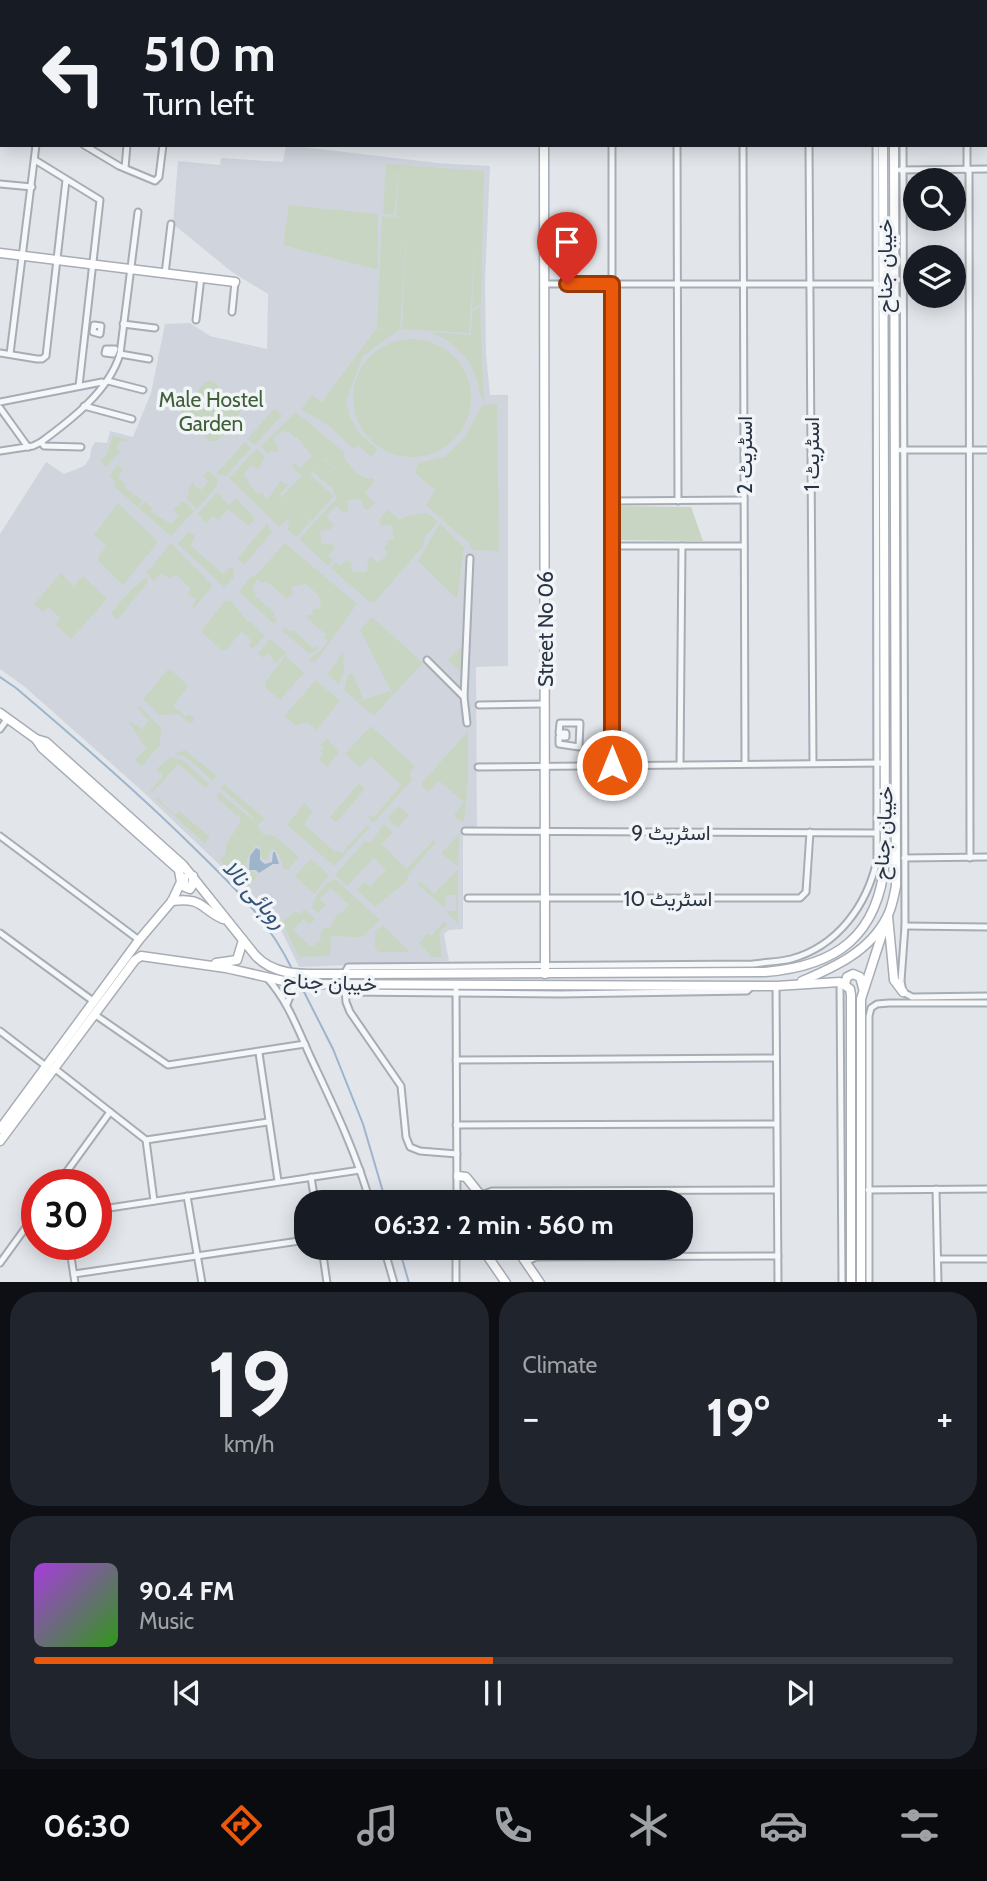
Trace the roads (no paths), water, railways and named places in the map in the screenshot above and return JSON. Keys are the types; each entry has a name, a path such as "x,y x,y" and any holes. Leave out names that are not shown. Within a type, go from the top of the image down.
{"main road":[{"name":"Street No 06","path":"544,147 545,974"},
{"name":"خیبان جناح","path":"226,920 267,966 287,973 545,974 753,968 784,970 810,965 834,956 848,945 866,922 883,877 879,284 883,147"},
{"name":"خیبان جناح","path":"797,984 850,957 877,934 888,916 896,886 899,450 898,170 894,147"},
{"path":"0,256 235,284"},
{"path":"0,713 36,739 42,748 179,870 187,889 192,887 193,876"},
{"path":"36,739 46,742 193,876 226,920"},
{"path":"179,870 181,882 172,901 196,902 204,905 213,915 226,920"},
{"name":"خیبان جناح","path":"0,1141 93,1001 172,901"},
{"path":"862,1282 865,1190 863,988 888,916"},
{"path":"888,916 894,980 903,992"},
{"path":"204,965 234,962 239,957 243,940"},
{"name":"خیبان جناح","path":"0,1128 138,958 145,955 296,984 345,988 561,984 776,986 843,983 853,974 860,977 863,988"},
{"path":"843,983 850,989 851,995 851,1282"},
{"path":"458,1176 466,1177 477,1190"},
{"path":"490,1260 505,1282"},
{"path":"526,1262 539,1282"}],"street":[{"path":"10,354 36,147"},
{"path":"88,147 153,180 159,177 163,147"},
{"path":"125,168 127,147"},
{"path":"611,147 612,765"},
{"path":"677,147 678,501"},
{"name":"اسٹریٹ 2","path":"743,147 745,764"},
{"name":"اسٹریٹ 1","path":"809,147 813,763"},
{"path":"545,284 879,284 876,147"},
{"path":"903,147 898,170 987,169"},
{"path":"967,147 970,858"},
{"path":"35,160 100,200 79,386"},
{"path":"0,353 37,359 46,356 66,180"},
{"path":"0,184 32,187"},
{"path":"0,451 41,442 84,406 116,368 138,212"},
{"path":"165,275 171,224"},
{"path":"196,320 201,279"},
{"path":"232,312 235,284"},
{"path":"123,324 155,328"},
{"path":"120,354 149,359"},
{"path":"0,402 102,382 143,390"},
{"path":"84,406 132,419"},
{"path":"0,408 28,447"},
{"path":"41,442 44,446 81,447"},
{"path":"987,450 899,450 905,926 901,981 903,992 912,997 987,996"},
{"path":"612,501 744,500"},
{"path":"612,546 744,546"},
{"path":"680,765 682,546"},
{"path":"467,723 464,697 470,558"},
{"path":"427,660 464,697"},
{"path":"479,705 545,704"},
{"path":"0,729 8,718"},
{"path":"560,723 580,723 579,747 559,744 559,737 566,737 566,733 559,733 560,723"},
{"path":"344,974 348,967 546,964 753,968 791,959 831,939 860,906 881,860 876,833 881,763 478,767"},
{"name":"اسٹریٹ 9","path":"466,831 876,833"},
{"name":"اسٹریٹ 10","path":"468,898 800,898 806,892 810,832"},
{"path":"0,836 139,940"},
{"path":"904,858 987,858"},
{"path":"905,926 987,926"},
{"path":"0,933 93,1001"},
{"path":"267,978 287,1004 366,1190"},
{"path":"842,1282 843,983"},
{"path":"287,1004 296,984"},
{"path":"561,984 561,994"},
{"path":"457,1190 456,988 561,994 747,991 752,986"},
{"path":"776,986 778,1282"},
{"path":"345,988 350,1012 401,1086 406,1137 410,1147 420,1151 457,1154"},
{"path":"869,1282 865,1190 870,1011 877,1004 987,1003"},
{"path":"94,1014 168,1065 305,1044"},
{"path":"0,1031 146,1140 154,1201"},
{"path":"258,1053 278,1181"},
{"path":"456,1060 776,1058"},
{"path":"69,1169 110,1112"},
{"path":"146,1140 268,1122"},
{"path":"456,1125 775,1124"},
{"path":"112,1208 360,1170"},
{"path":"311,1177 313,1190"},
{"path":"936,1189 938,1282"},
{"path":"865,1190 987,1189"},
{"path":"693,1190 776,1190"},
{"path":"187,1196 202,1282"},
{"path":"0,1263 21,1234"},
{"path":"74,1274 294,1242"},
{"path":"526,1262 536,1256 778,1256"},
{"path":"938,1259 987,1259"},
{"path":"72,1260 75,1282"},
{"path":"324,1260 327,1282"},
{"path":"387,1260 394,1282"},
{"path":"456,1260 456,1282"}],"water":[{"path":"256,848 260,850 260,860 265,864 272,862 275,852 279,864 273,864 259,873 249,870 250,856"}],"waterway":[{"name":"روہائی نالا","path":"0,677 104,764 218,871 259,916 292,969"},
{"name":"روہائی نالا","path":"301,986 333,1049 363,1124 382,1190"},
{"name":"روہائی نالا","path":"402,1260 409,1282"}],"park label":[{"name":"Male Hostel Garden","path":"211,411"}]}
